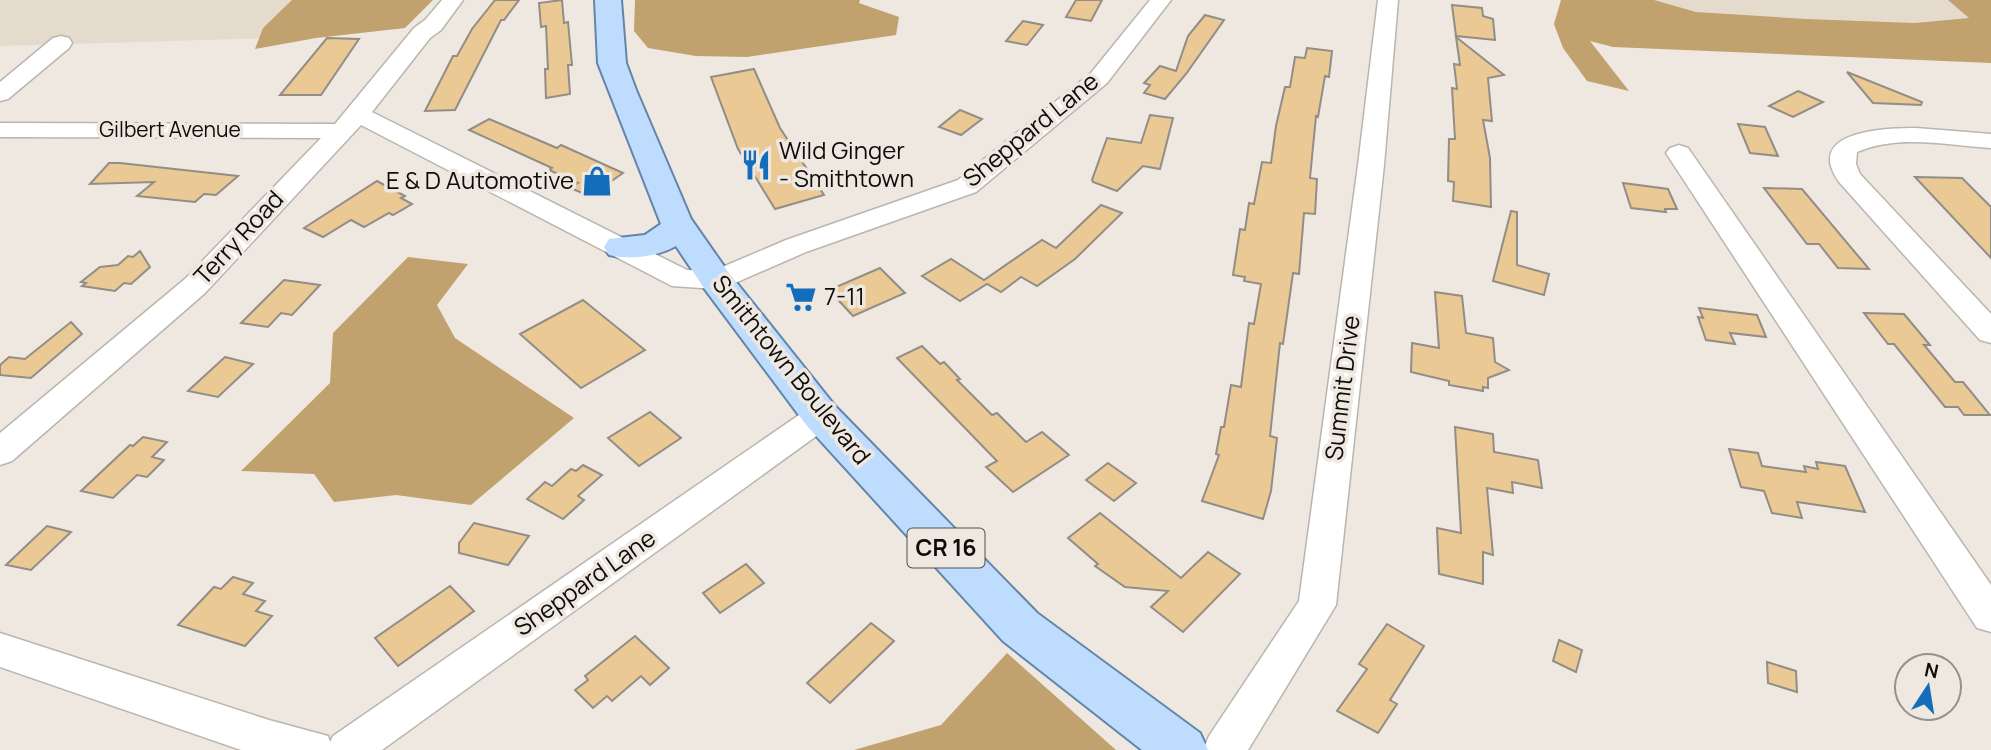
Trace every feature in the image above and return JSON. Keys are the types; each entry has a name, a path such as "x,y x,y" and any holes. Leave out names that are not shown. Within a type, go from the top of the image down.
{"main road":[{"name":"Smithtown Boulevard","path":"608,0 612,63 655,176 678,225 716,280 821,416 1020,627 1182,750"},
{"path":"621,247 648,246 668,238 678,225"}],"street":[{"name":"Terry Road","path":"0,452 195,286 350,122 422,33 433,25 453,0"},
{"name":"Sheppard Lane","path":"716,280 796,246 967,186 1099,78 1161,0"},
{"name":"Summit Drive","path":"1224,750 1317,605 1388,0"},
{"path":"0,94 61,43"},
{"name":"Gilbert Avenue","path":"0,130 350,122 621,247 682,279 716,280"},
{"path":"1991,141 1877,137 1858,140 1845,148 1843,164 1848,177 1991,333"},
{"path":"1679,153 1991,616"},
{"name":"Sheppard Lane","path":"348,750 821,416"},
{"path":"0,650 269,740 313,750"}],"shaded area":[{"path":"0,0 310,0 269,38 0,46"},
{"path":"292,0 433,0 405,28 316,38 255,49 263,28"},
{"path":"635,0 860,0 859,3 899,17 896,35 747,57 696,56 648,48 634,31"},
{"path":"1561,0 1654,0 1696,12 1915,23 1969,18 1948,0 1991,0 1991,63 1613,47 1590,41 1629,91 1587,81 1563,48 1554,24"},
{"path":"1599,0 1991,0 1991,56"},
{"path":"408,257 468,264 437,305 455,338 574,418 471,505 396,495 334,502 314,474 241,471 330,383 333,333"},
{"path":"1007,653 1116,750 854,750 941,725"}],"building":[{"path":"495,0 519,0 504,20 501,20 455,110 425,111 453,56 457,56 472,29"},
{"path":"562,0 564,23 568,22 572,65 568,65 570,94 546,98 546,26 541,27 539,3"},
{"path":"1076,0 1102,0 1091,21 1066,17"},
{"path":"1452,5 1482,8 1483,16 1493,19 1495,40 1456,36"},
{"path":"1205,15 1224,20 1186,74 1165,99 1144,93 1150,85 1144,83 1160,66 1176,71 1188,36"},
{"path":"1023,21 1043,25 1027,45 1006,41"},
{"path":"1456,37 1504,75 1488,78 1492,121 1483,120 1490,158 1491,207 1453,201 1454,182 1448,181 1449,139 1455,139 1452,88 1457,89 1454,64 1460,65"},
{"path":"327,38 359,39 321,95 280,95"},
{"path":"1307,48 1332,51 1329,77 1325,76 1318,117 1316,116 1310,178 1317,179 1315,214 1304,213 1299,274 1293,273 1283,344 1280,343 1270,436 1277,438 1271,491 1263,519 1202,501 1219,455 1216,454 1231,385 1241,387 1249,323 1254,324 1261,284 1244,281 1245,277 1233,275 1240,229 1245,230 1249,203 1254,204 1262,162 1271,163 1276,126 1285,87 1290,87 1295,57 1305,58"},
{"path":"754,69 780,128 824,195 775,209 738,149 711,77"},
{"path":"1847,72 1922,102 1921,105 1873,103"},
{"path":"1798,91 1823,102 1793,117 1769,106"},
{"path":"960,110 982,119 961,135 939,127"},
{"path":"1150,115 1173,118 1160,169 1143,166 1117,191 1093,182 1107,138 1141,143"},
{"path":"489,119 557,148 561,145 623,173 590,196 570,188 578,183 549,170 552,168 469,130"},
{"path":"1738,124 1765,127 1778,156 1750,153"},
{"path":"109,163 238,176 216,195 204,194 195,202 137,196 154,182 90,184"},
{"path":"1915,177 1962,178 1991,207 1991,258"},
{"path":"377,181 405,196 401,198 412,204 364,227 351,220 323,237 304,228"},
{"path":"1623,183 1668,189 1677,209 1665,209 1666,212 1631,208"},
{"path":"1764,188 1802,189 1869,269 1838,268 1819,244 1807,244"},
{"path":"1101,205 1122,213 1075,259 1037,286 1021,277 1001,292 987,284 960,301 922,276 951,259 984,280 1042,240 1056,248"},
{"path":"1511,211 1517,212 1517,265 1549,274 1544,295 1493,281"},
{"path":"140,251 150,267 131,284 124,283 115,291 82,286 86,283 81,282 100,267 118,265 128,256 133,257"},
{"path":"880,268 905,293 853,316 829,290"},
{"path":"284,280 320,285 292,315 281,313 268,327 241,323"},
{"path":"1435,292 1462,296 1466,333 1493,338 1495,362 1509,370 1488,378 1488,388 1483,387 1483,391 1449,385 1449,381 1411,372 1412,343 1439,348"},
{"path":"583,300 645,350 581,388 520,334"},
{"path":"1699,308 1757,315 1766,337 1730,333 1735,344 1706,340 1698,317 1703,318"},
{"path":"1864,313 1904,314 1930,345 1924,345 1955,382 1963,382 1990,415 1964,415 1958,407 1945,407 1894,344 1888,344"},
{"path":"71,322 82,334 31,378 0,375 0,365 9,357 25,359"},
{"path":"922,346 940,364 944,362 960,379 957,380 992,415 997,413 1026,442 1042,432 1069,455 1013,492 986,467 997,461 897,358"},
{"path":"225,357 253,364 218,397 188,391"},
{"path":"650,412 681,438 639,466 608,438"},
{"path":"1455,427 1493,434 1494,452 1538,460 1542,488 1512,482 1513,493 1487,488 1493,555 1483,552 1483,584 1439,574 1437,528 1461,533"},
{"path":"143,437 167,442 152,457 164,460 147,477 137,475 113,498 81,491 130,445 133,446"},
{"path":"1729,449 1758,453 1762,466 1806,472 1804,466 1818,469 1816,462 1845,466 1865,512 1797,502 1802,518 1772,513 1764,491 1741,487"},
{"path":"1108,463 1136,483 1114,501 1086,480"},
{"path":"583,465 602,475 578,496 584,500 563,519 527,499 545,482 552,486 571,469 576,471"},
{"path":"1100,513 1181,578 1208,552 1240,574 1183,632 1151,607 1168,591 1125,587 1095,566 1098,564 1068,538"},
{"path":"474,523 529,536 508,565 459,553 459,543"},
{"path":"47,526 71,532 31,570 6,565"},
{"path":"746,564 764,583 720,613 703,593"},
{"path":"233,577 253,583 243,594 265,601 256,611 272,616 245,646 178,625 214,587 221,589"},
{"path":"450,586 474,611 398,666 375,638"},
{"path":"871,623 894,641 830,703 807,683"},
{"path":"1387,624 1424,646 1390,700 1397,704 1378,733 1337,711 1367,669 1359,664"},
{"path":"635,636 669,668 650,685 641,676 612,701 607,696 593,708 575,690 588,680 585,676"},
{"path":"1559,640 1582,650 1576,672 1553,661"},
{"path":"1767,662 1796,671 1797,692 1768,683"}],"place":[{"name":"Wild Ginger - Smithtown","path":"756,165"},
{"name":"E & D Automotive","path":"597,181"},
{"name":"7-11","path":"801,297"}]}
